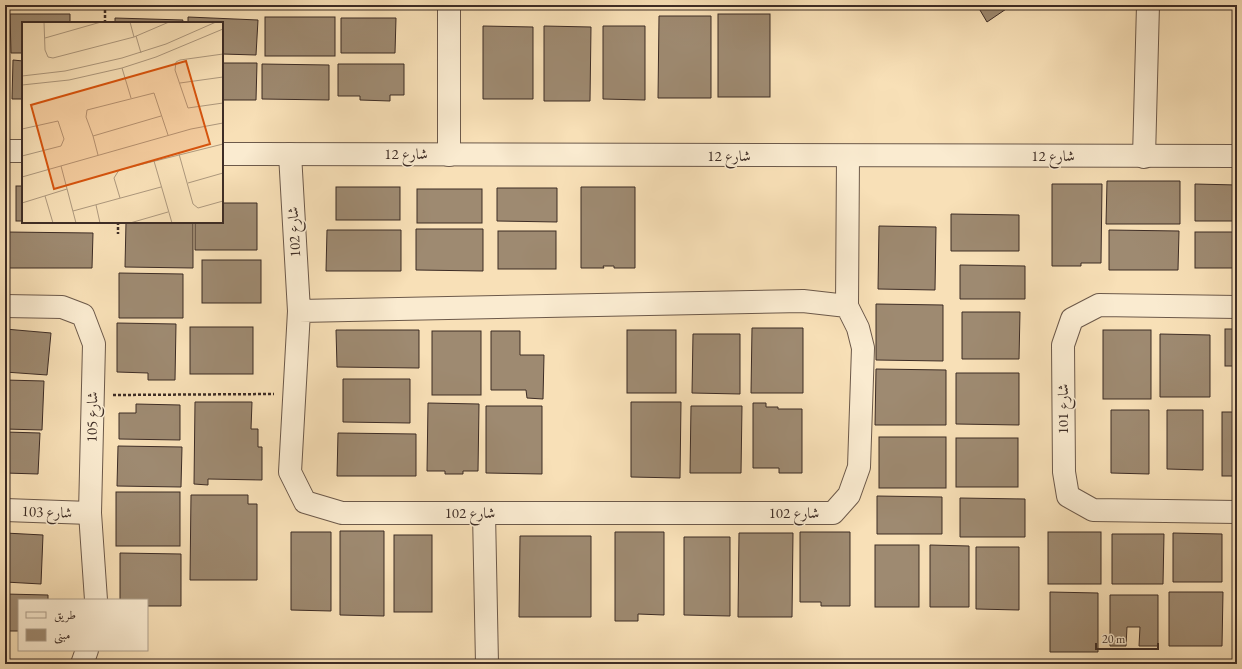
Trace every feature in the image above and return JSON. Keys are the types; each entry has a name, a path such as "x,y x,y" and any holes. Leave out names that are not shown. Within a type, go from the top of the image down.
{"street":[{"path":"449,5 449,154"},
{"path":"1144,157 1148,5"},
{"path":"5,151 22,151"},
{"name":"شارع 12","path":"223,154 1237,156"},
{"name":"شارع 102","path":"290,154 299,311 290,472 305,502 342,513 833,513 849,495 859,467 863,348 858,328 846,306"},
{"path":"299,311 803,301 846,306 848,156"},
{"name":"شارع 101","path":"1237,307 1100,305 1072,319 1063,345 1064,472 1068,496 1093,510 1237,512"},
{"name":"شارع 105","path":"5,306 62,308 83,315 94,344 90,513 96,599"},
{"name":"شارع 103","path":"5,510 90,513"},
{"path":"484,513 488,664"},
{"path":"82,664 87,651"}],"path":[{"path":"105,22 106,5"},
{"path":"118,223 118,234"},
{"path":"92,395 294,394"}],"building":[{"path":"977,5 1012,5 987,22"},
{"path":"10,14 70,14 70,22 22,22 22,53 11,53"},
{"path":"718,14 770,14 770,97 718,97"},
{"path":"659,16 711,16 711,98 658,98"},
{"path":"188,17 258,20 256,55 223,54 223,22 188,22"},
{"path":"265,17 335,17 335,56 265,56"},
{"path":"115,18 183,20 182,22 115,22"},
{"path":"341,18 396,18 395,53 341,53"},
{"path":"483,26 533,27 533,99 483,99"},
{"path":"544,26 591,27 590,101 544,101"},
{"path":"603,26 645,26 645,100 603,99"},
{"path":"13,60 22,61 22,99 12,99"},
{"path":"223,63 257,63 256,100 223,100"},
{"path":"262,64 329,65 329,100 262,99"},
{"path":"338,64 404,64 404,95 390,95 390,101 360,100 360,96 338,96"},
{"path":"1107,181 1180,181 1180,224 1106,224"},
{"path":"1052,184 1102,184 1101,263 1081,263 1081,266 1052,266"},
{"path":"1195,184 1237,185 1237,221 1195,221"},
{"path":"16,186 22,186 22,221 16,221"},
{"path":"5,187 8,187 6,223 5,223"},
{"path":"336,187 400,187 400,220 336,220"},
{"path":"581,187 635,187 635,268 614,268 614,266 603,266 604,268 581,268"},
{"path":"497,188 557,188 557,222 497,221"},
{"path":"417,189 482,189 482,223 417,223"},
{"path":"223,203 257,203 257,250 195,250 195,223 223,223"},
{"path":"951,214 1019,215 1019,251 951,251"},
{"path":"126,223 193,223 193,268 125,267"},
{"path":"879,226 936,227 935,290 878,289"},
{"path":"416,229 483,229 483,271 416,270"},
{"path":"327,230 401,230 401,271 326,271"},
{"path":"1109,230 1179,231 1178,270 1109,270"},
{"path":"498,231 556,231 556,269 498,269"},
{"path":"6,232 93,233 92,268 6,268"},
{"path":"1195,232 1237,232 1237,268 1195,268"},
{"path":"202,260 261,260 261,303 202,303"},
{"path":"960,265 1025,266 1025,299 960,299"},
{"path":"119,273 183,274 183,318 119,318"},
{"path":"876,304 943,305 943,361 876,360"},
{"path":"962,312 1020,312 1019,359 962,359"},
{"path":"117,323 176,324 175,380 148,380 148,373 117,372"},
{"path":"190,327 253,327 253,374 190,374"},
{"path":"752,328 803,328 803,393 751,393"},
{"path":"5,329 51,333 47,375 5,372"},
{"path":"1225,329 1237,329 1237,366 1225,366"},
{"path":"336,330 419,330 419,368 337,367"},
{"path":"627,330 676,330 676,393 627,393"},
{"path":"1103,330 1151,330 1151,399 1103,399"},
{"path":"432,331 481,331 481,395 432,395"},
{"path":"491,331 520,331 520,355 544,355 543,399 527,398 526,390 491,390"},
{"path":"693,334 740,334 740,394 692,393"},
{"path":"1160,334 1210,335 1210,397 1160,397"},
{"path":"876,369 946,370 946,425 875,425"},
{"path":"956,373 1019,373 1019,425 956,424"},
{"path":"343,379 410,379 410,423 343,422"},
{"path":"5,380 44,381 42,430 5,429"},
{"path":"195,402 252,402 251,429 258,429 258,447 262,447 262,480 208,479 208,485 194,484"},
{"path":"631,402 681,402 680,478 631,477"},
{"path":"428,403 479,404 478,471 463,471 463,474 445,474 445,471 427,471"},
{"path":"753,403 766,403 766,407 778,407 778,409 802,409 802,473 779,473 779,468 753,468"},
{"path":"136,404 180,405 180,440 119,439 119,413 136,413"},
{"path":"486,406 542,406 542,474 486,473"},
{"path":"691,406 742,406 741,473 690,473"},
{"path":"1111,410 1149,410 1149,474 1111,473"},
{"path":"1167,410 1203,410 1203,470 1167,469"},
{"path":"1222,412 1237,412 1237,476 1222,476"},
{"path":"5,432 40,433 38,474 5,473"},
{"path":"338,433 416,434 416,476 337,476"},
{"path":"879,437 946,437 946,488 879,488"},
{"path":"956,438 1018,438 1018,487 956,487"},
{"path":"118,446 182,447 181,487 117,486"},
{"path":"116,492 180,492 180,546 116,546"},
{"path":"191,495 248,495 248,504 257,504 257,580 190,580"},
{"path":"877,496 942,497 942,534 877,534"},
{"path":"960,498 1025,499 1025,537 960,537"},
{"path":"340,531 384,531 384,616 340,615"},
{"path":"291,532 331,532 331,611 291,610"},
{"path":"615,532 664,532 664,615 638,614 638,621 615,621"},
{"path":"800,532 850,532 850,606 821,606 821,602 800,602"},
{"path":"1048,532 1101,532 1101,584 1048,584"},
{"path":"5,533 43,535 41,584 5,582"},
{"path":"739,533 793,533 792,617 738,617"},
{"path":"1173,533 1222,534 1222,582 1173,582"},
{"path":"1237,533 1237,584 1236,584"},
{"path":"1112,534 1164,534 1163,584 1112,584"},
{"path":"394,535 432,535 432,612 394,612"},
{"path":"520,536 591,536 591,617 519,617"},
{"path":"684,537 730,537 730,616 684,615"},
{"path":"875,545 919,545 919,607 875,607"},
{"path":"930,545 969,546 969,607 930,607"},
{"path":"976,547 1019,547 1019,610 976,609"},
{"path":"120,553 181,554 181,606 148,606 148,599 120,599"},
{"path":"1050,592 1098,593 1098,652 1050,652"},
{"path":"1169,592 1223,592 1222,646 1169,646"},
{"path":"5,594 48,595 48,599 18,599 18,631 5,631"},
{"path":"1235,594 1237,594 1237,642 1234,642"},
{"path":"1110,595 1158,595 1158,646 1139,646 1140,627 1127,627 1126,646 1110,646"}]}
